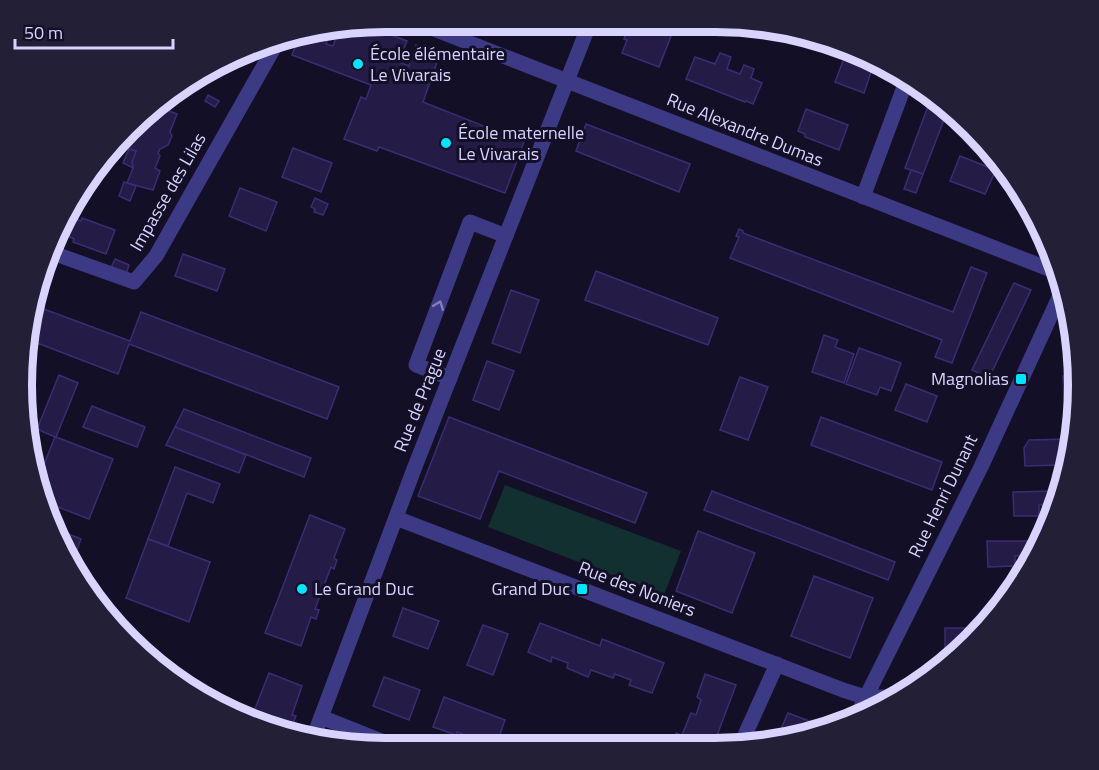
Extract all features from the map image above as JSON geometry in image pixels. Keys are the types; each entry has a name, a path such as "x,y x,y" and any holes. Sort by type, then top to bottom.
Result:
{"street":[{"name":"Rue Alexandre Dumas","path":"442,32 1048,269"},
{"name":"Rue de Prague","path":"316,732 396,518 585,32"},
{"name":"Impasse des Lilas","path":"56,254 134,282 156,256 273,49"},
{"path":"863,197 904,87"},
{"path":"450,378 416,366 470,222 506,236"},
{"name":"Rue Henri Dunant","path":"861,706 981,467 1057,302"},
{"name":"Rue des Noniers","path":"396,518 865,697"},
{"path":"744,737 777,664"},
{"path":"865,697 880,697"},
{"path":"865,697 869,703"},
{"path":"321,717 374,738"}],"green space":[{"path":"505,485 681,551 664,595 488,527"}],"building":[{"path":"383,32 407,41 399,62 409,66 416,45 440,54 423,102 524,142 505,193 379,147 377,151 344,139 361,97 366,99 371,85 292,55 297,43 316,38 328,36 326,44 333,46 337,35"},
{"path":"626,32 673,32 659,67 622,53 627,40 624,39"},
{"path":"720,53 731,57 727,69 740,74 744,65 754,69 751,78 762,83 753,104 686,79 695,57 715,64"},
{"path":"845,56 872,69 864,93 835,82"},
{"path":"208,95 219,101 215,107 205,101"},
{"path":"929,105 945,117 923,174 905,168"},
{"path":"165,109 177,114 168,145 160,149 158,153 160,156 155,168 160,171 153,190 127,183 136,151 129,149 127,144"},
{"path":"806,109 848,125 839,150 805,137 805,134 798,131"},
{"path":"586,124 690,164 679,192 576,151"},
{"path":"293,148 332,163 321,192 282,177"},
{"path":"129,149 136,151 132,162 133,168 123,163"},
{"path":"960,156 995,172 985,194 950,181"},
{"path":"911,170 923,174 916,193 904,189"},
{"path":"124,182 136,186 130,201 119,196"},
{"path":"240,188 277,202 266,231 229,216"},
{"path":"315,198 328,204 323,215 314,212 315,209 311,207"},
{"path":"74,218 81,221 82,218 115,230 106,254 73,242 74,239 66,235"},
{"path":"739,229 743,233 953,312 971,267 987,273 952,363 935,357 942,340 730,258 739,237 736,236"},
{"path":"183,254 225,269 217,291 175,276"},
{"path":"115,259 129,265 126,274 111,268"},
{"path":"596,271 718,318 708,345 585,300"},
{"path":"1014,283 1031,290 989,378 972,370"},
{"path":"511,290 539,300 520,353 492,343"},
{"path":"40,308 130,341 141,312 339,387 327,419 129,344 118,374 35,342"},
{"path":"824,335 838,340 835,347 854,354 844,383 812,372"},
{"path":"859,348 901,363 891,391 880,387 877,395 846,384"},
{"path":"487,361 514,371 499,410 473,400"},
{"path":"59,375 78,383 56,437 113,459 89,519 52,505 42,469 55,437 37,429"},
{"path":"1063,376 1068,376 1067,408 1065,415"},
{"path":"740,377 768,387 748,440 720,430"},
{"path":"906,384 937,396 927,422 895,410"},
{"path":"92,406 145,427 137,447 83,427"},
{"path":"184,409 311,458 304,477 175,427"},
{"path":"449,417 647,493 635,523 499,471 480,519 418,496"},
{"path":"821,417 942,462 932,490 811,445"},
{"path":"175,427 246,455 239,473 166,445"},
{"path":"1063,439 1058,465 1025,466 1024,448 1029,440"},
{"path":"175,467 220,484 213,503 187,493 168,546 148,539"},
{"path":"712,491 895,562 888,580 704,510"},
{"path":"1051,491 1047,505 1039,505 1039,516 1014,516 1013,492"},
{"name":"Le Grand Duc","path":"310,515 345,529 334,558 337,560 334,569 331,567 315,609 319,610 316,619 311,617 301,646 265,633"},
{"path":"698,531 755,553 732,613 676,591"},
{"path":"64,532 81,539 75,554"},
{"path":"148,539 210,562 189,622 126,598"},
{"path":"987,541 1027,541 1027,549 1024,555 1015,556 1015,566 988,567"},
{"path":"814,576 873,598 850,658 791,636"},
{"path":"403,608 439,621 428,649 393,636"},
{"path":"540,623 600,646 602,639 664,663 652,693 629,685 631,680 615,674 613,678 591,670 588,677 567,668 568,663 552,657 551,662 528,652"},
{"path":"483,625 508,634 493,675 467,665"},
{"path":"945,628 970,628 964,635 945,653"},
{"path":"269,673 302,686 292,715 296,716 293,725 253,713"},
{"path":"705,674 736,685 716,738 674,738 676,733 682,735 691,713 696,715 701,700 697,697"},
{"path":"384,677 420,690 409,720 373,706"},
{"path":"444,697 505,720 499,737 502,738 473,738 433,727"},
{"path":"788,713 815,723 783,732 780,732"}],"place":[{"name":"École élémentaire Le Vivarais","path":"358,64"},
{"name":"École maternelle Le Vivarais","path":"446,143"},
{"name":"Magnolias","path":"1021,379"},
{"name":"Le Grand Duc","path":"302,589"},
{"name":"Grand Duc","path":"582,589"}]}
